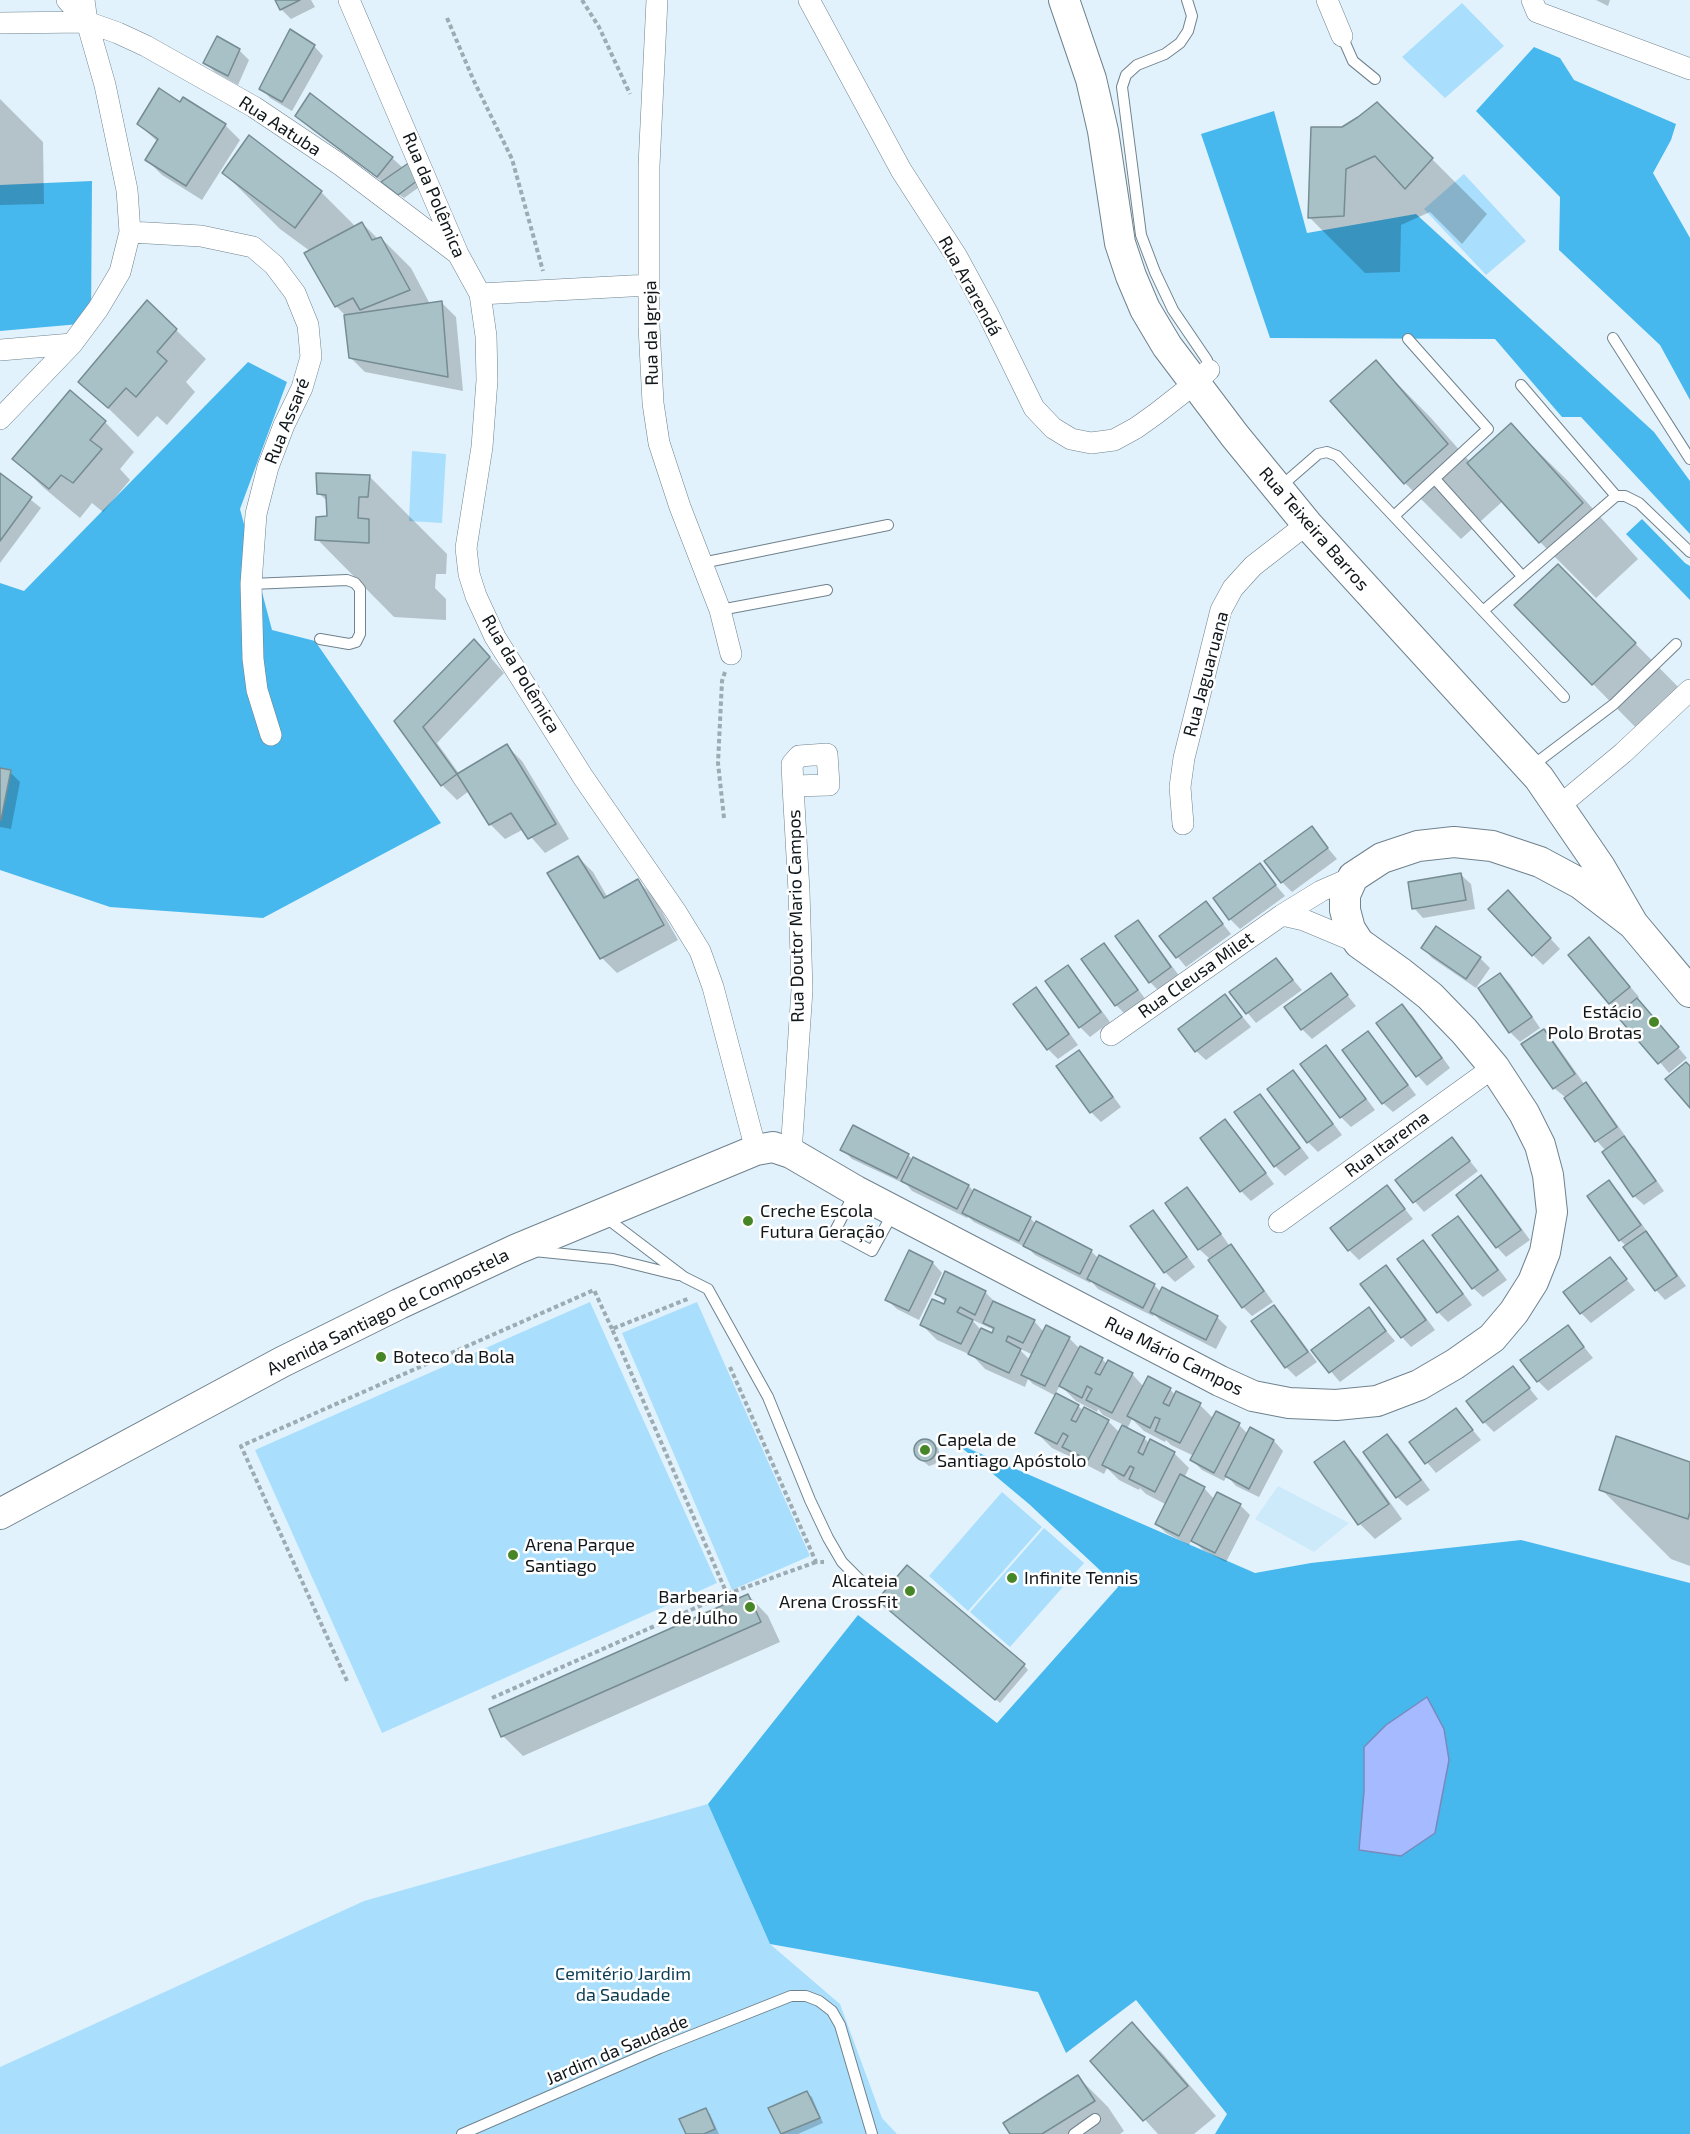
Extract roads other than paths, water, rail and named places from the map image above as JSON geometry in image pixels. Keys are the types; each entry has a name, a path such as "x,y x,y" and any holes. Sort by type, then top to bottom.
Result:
{"main road":[{"name":"Rua Teixeira Barros","path":"1064,0 1091,79 1103,130 1120,243 1145,309 1167,346 1201,377 1278,489 1307,525 1539,778 1600,867 1633,924 1690,992"},
{"name":"Rua Cleusa Milet","path":"1353,877 1382,858 1418,846 1454,842 1492,846 1540,862 1581,884 1633,924"},
{"name":"Rua Mário Campos","path":"791,1153 856,1191 1220,1381 1253,1396 1289,1403 1336,1405 1377,1401 1419,1385 1455,1364 1492,1338 1533,1282 1545,1252 1552,1212 1548,1175 1540,1145 1524,1113 1494,1067 1464,1031 1430,996 1359,943 1350,929 1345,910 1345,895 1353,877"},
{"name":"Avenida Santiago de Compostela","path":"0,1514 282,1362 517,1249 756,1150 773,1148 791,1153"}],"street":[{"path":"67,0 87,22"},
{"path":"0,419 72,344 98,309 120,272 130,232 127,190 105,85 79,0"},
{"path":"84,0 87,22"},
{"name":"Rua da Polêmica","path":"349,0 458,254 480,294 486,336 488,380 482,447 466,548 469,574 495,637 583,777 676,912 700,951 713,987 756,1150"},
{"name":"Rua da Igreja","path":"657,0 650,135 649,326 653,403 659,443 680,507 720,610 731,654"},
{"name":"Rua Ararendá","path":"809,0 901,170 962,266 1034,408 1053,428 1071,439 1091,443 1114,440 1143,423 1201,377"},
{"path":"1327,0 1341,36"},
{"path":"1532,0 1537,12 1690,69"},
{"path":"0,22 87,22"},
{"name":"Rua Aatuba","path":"87,22 146,46 254,107 339,164 458,254"},
{"name":"Rua Assaré","path":"130,232 201,236 253,247 274,265 295,293 309,325 311,357 302,388 284,425 268,467 256,514 251,584 252,647 257,690 271,735"},
{"path":"480,294 650,285"},
{"path":"0,350 72,344"},
{"name":"Rua Jaguaruana","path":"1183,824 1180,787 1184,758 1221,610 1233,588 1253,566 1307,525"},
{"path":"1558,807 1623,753 1690,690"},
{"name":"Rua Doutor Mario Campos","path":"791,1153 802,990 793,786"},
{"name":"Rua Cleusa Milet","path":"1111,1035 1282,915 1321,891 1353,877"},
{"path":"1282,915 1321,927 1359,943"},
{"name":"Rua Itarema","path":"1279,1222 1494,1067"}],"lane":[{"path":"1187,0 1192,16 1188,31 1180,43 1165,54 1137,65 1126,75 1122,87 1142,235 1155,272 1173,310 1207,360 1201,377"},
{"path":"1341,36 1353,61 1375,79"},
{"path":"1613,338 1690,459"},
{"path":"1394,516 1488,429 1408,339"},
{"path":"1521,385 1616,496"},
{"path":"1278,489 1318,454 1328,452 1337,456 1564,697"},
{"path":"1435,479 1522,576"},
{"path":"1483,611 1616,496 1625,496 1639,503 1690,552"},
{"path":"702,563 888,525"},
{"path":"251,584 347,580 356,583 360,589 360,634 356,642 349,644 320,639"},
{"path":"720,610 827,590"},
{"path":"1529,768 1614,704 1676,644"},
{"path":"856,1191 835,1231 872,1251 894,1210"},
{"path":"602,1214 684,1277 708,1289 768,1397 810,1500 842,1562 862,1582"},
{"path":"517,1249 613,1259 684,1277"},
{"name":"Jardim da Saudade","path":"462,2134 660,2048 791,1996 806,1996 819,2001 832,2011 840,2025 872,2134"},
{"path":"1074,2134 1095,2120"}],"place":[{"name":"Estácio Polo Brotas","path":"1654,1022"},
{"name":"Creche Escola Futura Geração","path":"748,1221"},
{"name":"Boteco da Bola","path":"381,1357"},
{"name":"Capela de Santiago Apóstolo","path":"925,1450"},
{"name":"Arena Parque Santiago","path":"513,1555"},
{"name":"Infinite Tennis","path":"1012,1578"},
{"name":"Alcateia Arena CrossFit","path":"910,1591"},
{"name":"Barbearia 2 de Julho","path":"750,1607"}],"park label":[{"name":"Cemitério Jardim da Saudade","path":"623,1984"}]}
